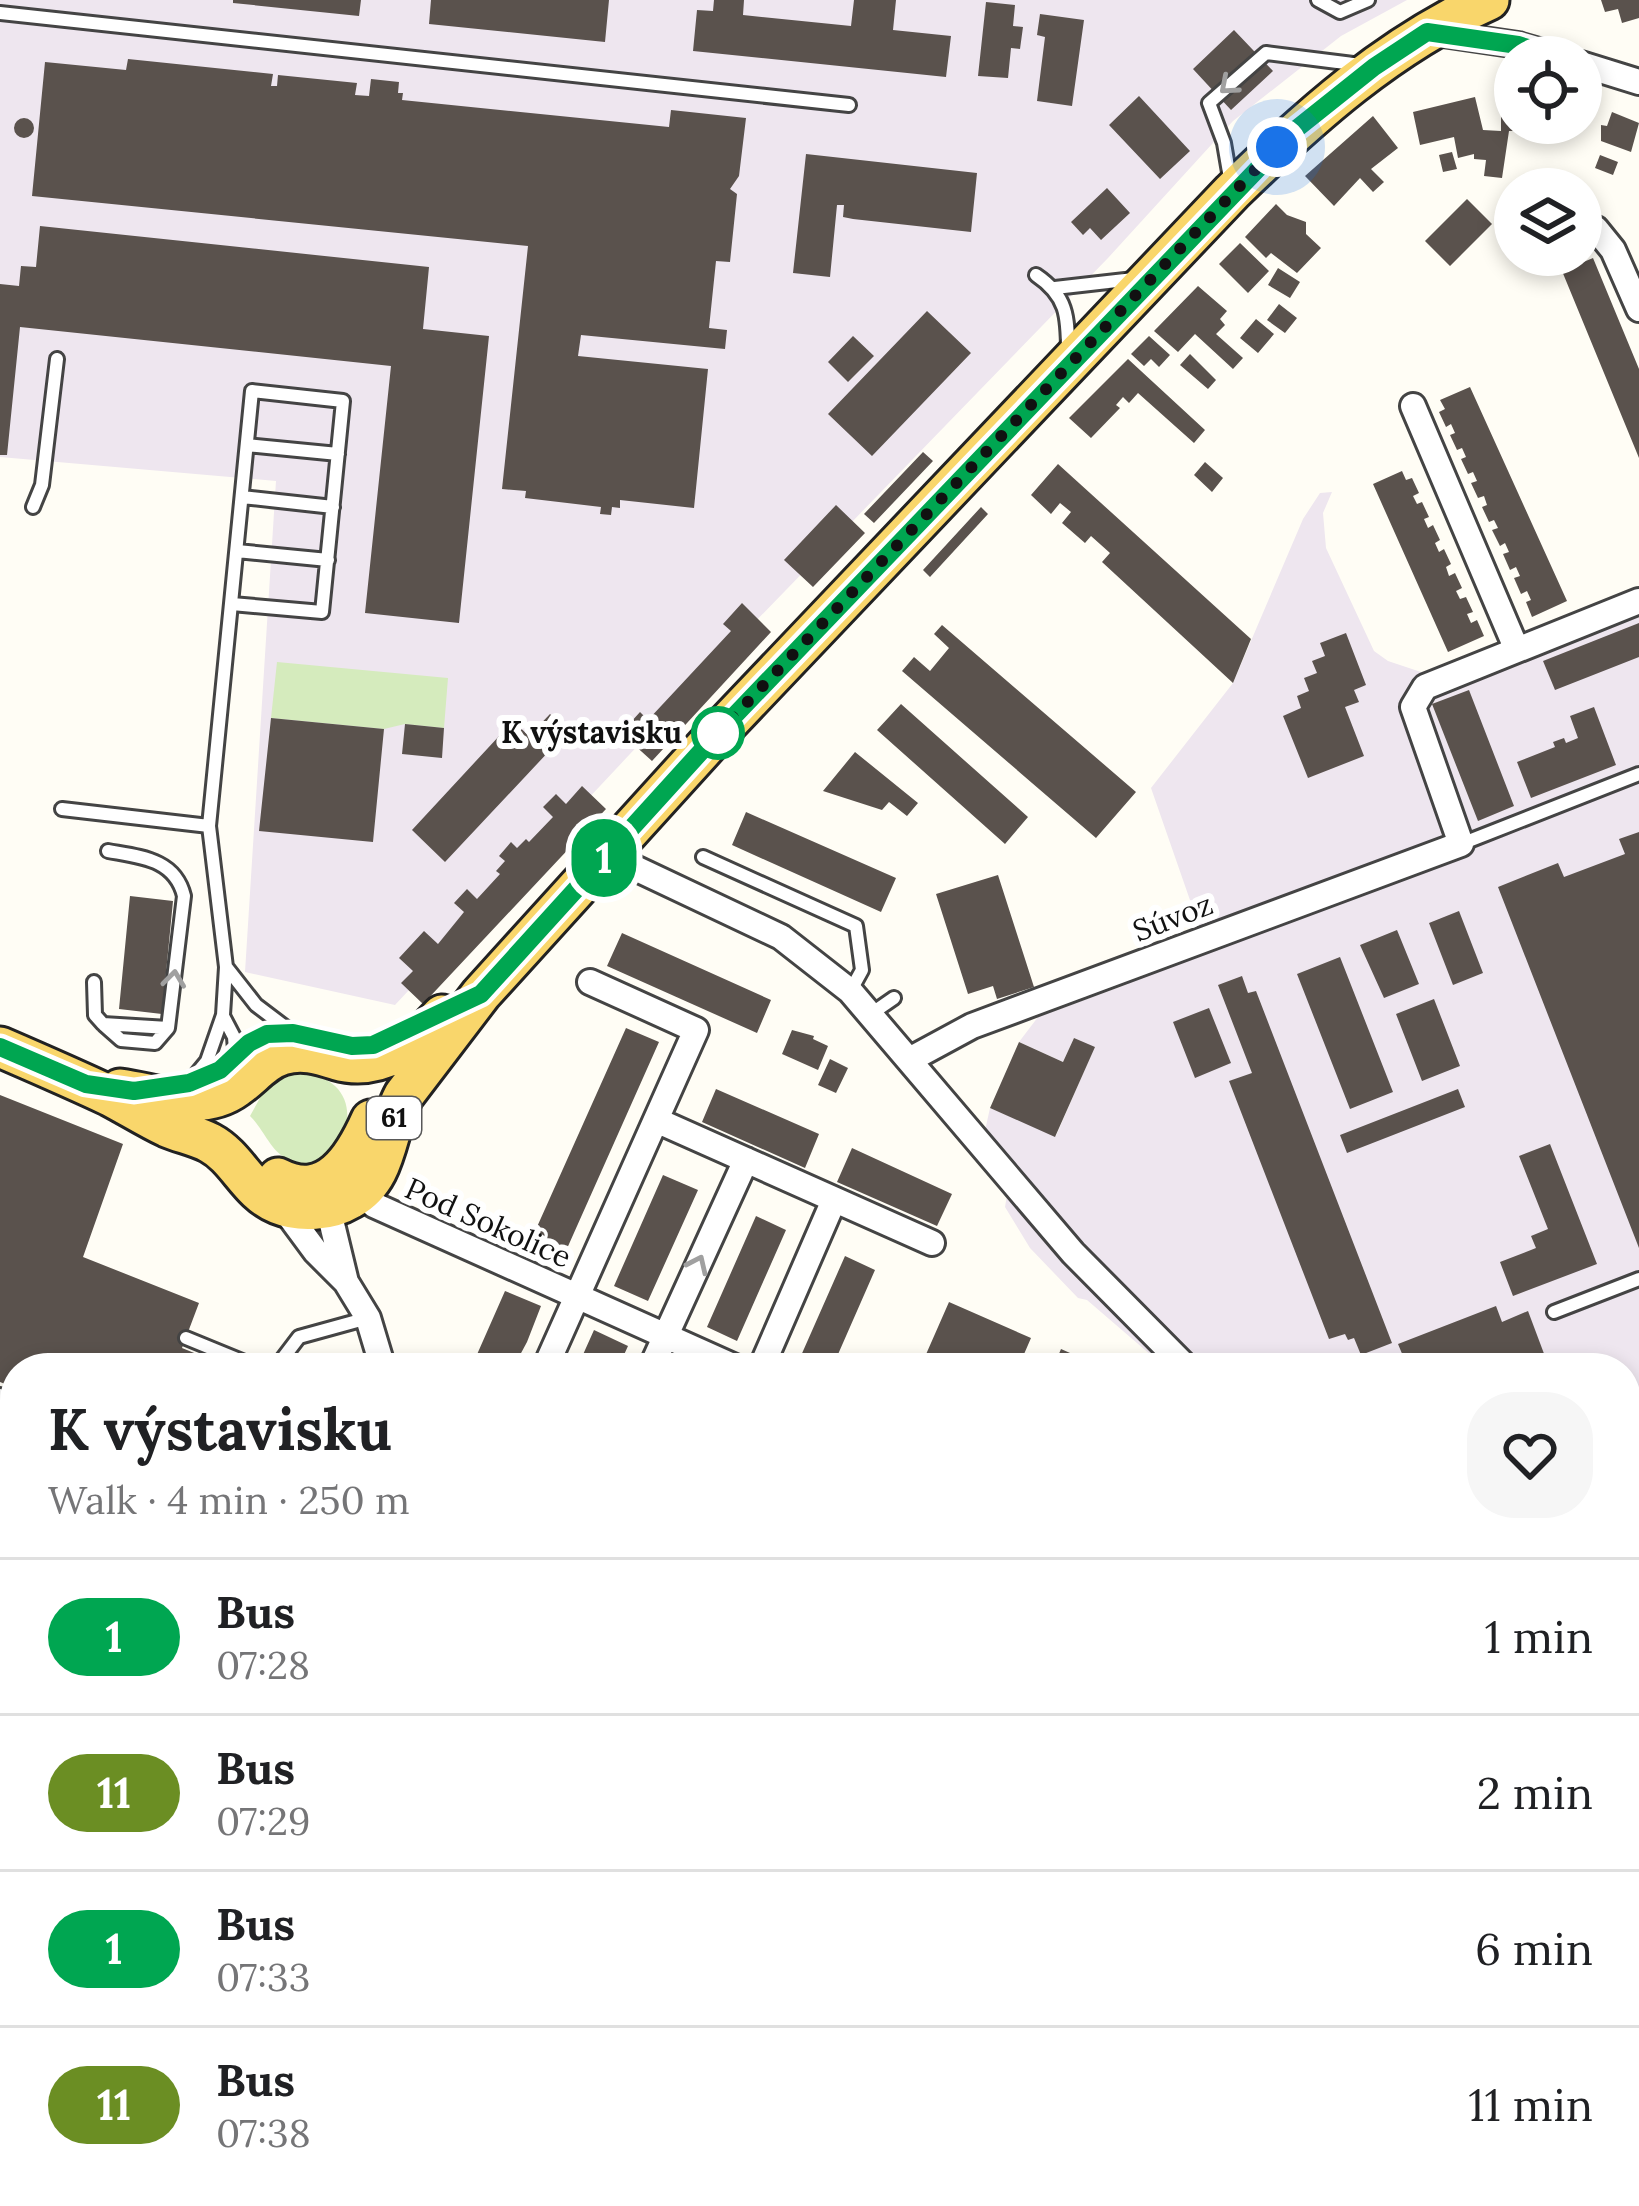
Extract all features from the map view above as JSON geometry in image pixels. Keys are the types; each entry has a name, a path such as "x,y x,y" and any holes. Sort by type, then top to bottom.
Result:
{"main road":[{"name":"61","path":"346,1206 351,1163 380,1099 395,1081 1068,365 1295,130 1374,67 1489,0"},
{"name":"61","path":"133,1099 284,1055 322,1054 358,1064 397,1053 444,1027"},
{"name":"61","path":"346,1206 383,1159 396,1110 444,1027"},
{"path":"293,1033 352,1046 444,1027"},
{"name":"61","path":"133,1099 201,1101 236,1072 267,1034 293,1033 336,1060 362,1091 367,1129"},
{"name":"61","path":"0,1048 86,1084 231,1130"},
{"path":"236,1072 231,1130 240,1170"},
{"name":"61","path":"133,1099 166,1126 213,1144 259,1192 282,1206"},
{"path":"231,1130 243,1138 269,1174 305,1184 346,1206"},
{"path":"282,1206 313,1210 346,1206"}],"street":[{"path":"1427,32 1494,43"},
{"path":"1602,71 1639,82"},
{"path":"1602,236 1613,250 1639,309"},
{"path":"1412,406 1517,650"},
{"path":"1461,844 1414,707 1425,687 1639,601"},
{"name":"Súvoz","path":"911,1060 972,1026 1461,844"},
{"path":"612,849 635,868 782,937 850,992 1073,1253 1172,1353"},
{"name":"Pod Sokolice","path":"552,1353 696,1030 590,982"},
{"path":"656,1120 932,1244"},
{"path":"657,1353 746,1160"},
{"path":"768,1353 834,1200"},
{"path":"282,1206 316,1252 346,1282 368,1318 378,1353"},
{"path":"346,1206 346,1282"},
{"name":"Pod Sokolice","path":"346,1206 578,1295 704,1353"}],"lane":[{"path":"1318,0 1340,12 1368,0"},
{"path":"0,13 849,105"},
{"path":"1232,192 1224,143 1209,103 1266,53 1374,67"},
{"path":"1036,275 1055,288 1068,322 1068,365"},
{"path":"1055,288 1153,276"},
{"path":"33,507 42,485 57,359"},
{"path":"189,1083 207,1060 223,1015 226,968 209,826 252,391 344,400 322,613 232,604"},
{"path":"247,445 338,454"},
{"path":"242,497 333,508"},
{"path":"237,551 328,560"},
{"name":"Súvoz","path":"1461,844 1639,774"},
{"path":"62,809 209,826"},
{"path":"94,982 95,1015 121,1040 155,1043 168,1028 184,896 181,882 159,862 108,851"},
{"path":"703,857 856,926 862,970 850,992"},
{"path":"226,968 256,1005 293,1033"},
{"path":"871,1014 894,998"},
{"path":"223,1015 235,1036 236,1072"},
{"path":"1554,1312 1639,1279"},
{"path":"287,1353 299,1337 368,1318"},
{"path":"186,1338 222,1353"}],"shaded area":[{"path":"0,0 1407,0 1341,36 1233,121 395,1005 245,972 276,481 0,457"},
{"path":"1332,492 1323,513 1326,548 1374,651 1424,673 1639,589 1639,1353 1149,1353 1087,1300 1078,1298 1030,1248 1005,1207 1007,1195 979,1158 990,1108 1056,1136 1094,1048 1074,1038 1063,1062 1019,1042 1038,1017 1128,984 1109,976 1130,958 1199,926 1151,788 1233,683 1303,519 1320,493"}],"green space":[{"path":"277,662 448,678 444,728 405,724 384,729 271,718"},
{"path":"294,1073 322,1078 339,1091 347,1108 338,1145 325,1158 307,1163 280,1154 250,1116 266,1087"}],"building":[{"path":"233,0 361,0 359,16"},
{"path":"431,0 609,0 605,42 429,24"},
{"path":"714,0 744,0 743,15 851,26 854,0 896,0 893,30 951,36 946,77 693,51 697,10 713,11"},
{"path":"1601,0 1639,0 1639,18 1622,23 1618,9 1605,12"},
{"path":"986,2 1015,5 1013,26 1023,27 1020,49 1011,48 1008,78 978,76"},
{"path":"1040,14 1084,20 1072,106 1037,101 1045,37 1037,35"},
{"path":"1234,30 1273,71 1231,110 1193,69"},
{"path":"128,59 273,74 271,86 277,86 278,75 357,83 355,95 369,96 371,79 399,82 402,100 669,127 671,110 746,118 739,176 730,189 737,194 730,262 716,261 709,328 727,330 725,349 581,335 578,356 708,369 694,508 620,500 620,508 612,507 611,515 600,514 601,507 525,498 526,491 502,489 528,246 32,196 45,62 126,70"},
{"path":"1139,96 1190,151 1160,179 1109,125"},
{"path":"1475,97 1483,130 1494,131 1494,144 1507,144 1503,168 1494,168 1494,177 1484,176 1486,160 1474,159 1474,154 1458,158 1454,137 1420,145 1413,112"},
{"path":"1612,112 1639,123 1631,152 1602,141 1602,125 1607,126"},
{"path":"1373,116 1398,148 1371,169 1384,182 1373,192 1360,178 1334,206 1305,176"},
{"path":"24,118 34,128 24,138 14,128"},
{"path":"1452,152 1457,169 1443,172 1439,155"},
{"path":"806,154 977,173 971,232 843,217 844,205 837,205 830,277 793,273"},
{"path":"1600,155 1618,162 1613,175 1595,168"},
{"path":"1107,188 1130,213 1101,240 1090,228 1083,235 1071,222"},
{"path":"1467,199 1492,224 1450,266 1425,241"},
{"path":"1276,204 1287,215 1306,222 1306,234 1321,248 1297,273 1271,253 1266,258 1245,237"},
{"path":"40,226 429,267 423,329 489,336 459,623 365,613 391,366 20,327 7,455 0,455 0,284 19,286 21,266 36,267"},
{"path":"1240,243 1269,271 1248,293 1219,264"},
{"path":"1278,268 1300,282 1290,298 1268,285"},
{"path":"1564,276 1600,276 1639,369 1639,458"},
{"path":"1198,286 1227,311 1220,319 1225,325 1216,334 1243,358 1233,369 1195,334 1178,352 1154,331"},
{"path":"1279,304 1297,318 1285,333 1267,320"},
{"path":"927,311 971,353 872,456 828,414"},
{"path":"1256,319 1274,334 1258,353 1240,338"},
{"path":"853,336 874,356 848,382 828,362"},
{"path":"1149,336 1170,355 1159,367 1151,359 1144,366 1131,354"},
{"path":"1190,354 1216,380 1208,389 1180,365"},
{"path":"1128,359 1205,430 1194,443 1138,393 1129,403 1123,397 1116,405 1120,408 1091,438 1069,418"},
{"path":"1470,387 1567,601 1532,617 1527,591 1521,594 1514,578 1520,576 1516,567 1510,570 1503,554 1509,552 1505,543 1500,546 1492,530 1498,528 1482,507 1487,505 1484,496 1478,498 1471,483 1477,481 1473,472 1468,474 1462,448 1457,450 1450,435 1455,433 1451,424 1446,427 1439,412 1445,409 1440,400"},
{"path":"923,452 933,461 874,523 864,514"},
{"path":"1205,462 1223,478 1212,492 1194,475"},
{"path":"1058,464 1251,639 1233,683 1102,562 1110,553 1091,536 1085,543 1062,523 1071,512 1060,503 1051,514 1031,495"},
{"path":"1402,471 1406,480 1412,478 1419,493 1413,496 1417,504 1422,502 1428,528 1433,525 1440,540 1435,543 1439,552 1444,549 1451,564 1446,567 1449,576 1455,573 1462,588 1456,591 1460,599 1466,597 1473,612 1467,614 1471,623 1477,620 1484,636 1448,652 1373,484"},
{"path":"836,505 865,533 813,587 784,560"},
{"path":"981,507 988,514 930,577 923,570"},
{"path":"742,603 771,632 652,761 621,733 640,712 648,720 731,631 723,624"},
{"path":"1639,623 1639,657 1555,690 1543,661"},
{"path":"942,625 1136,792 1096,838 902,671 914,657 930,671 949,648 934,634"},
{"path":"1346,633 1366,685 1354,690 1359,702 1345,707 1364,756 1308,778 1283,716 1301,708 1297,696 1309,691 1304,678 1317,673 1312,661 1325,656 1320,643"},
{"path":"1469,690 1514,806 1478,821 1432,704"},
{"path":"901,704 1028,817 1005,844 877,730"},
{"path":"1594,707 1616,765 1531,798 1517,762 1555,747 1553,742 1578,738 1570,716"},
{"path":"550,714 568,731 445,862 412,830 513,721 529,736"},
{"path":"271,718 384,729 373,842 259,831"},
{"path":"405,724 444,728 442,758 402,754"},
{"path":"855,752 918,803 907,816 889,802 882,810 823,791"},
{"path":"582,786 606,809 423,1004 401,983 413,971 399,958 424,931 438,944 464,912 454,903 467,889 477,899 500,874 496,871 505,861 499,856 511,842 517,848 526,839 529,842 553,817 543,807 556,794 566,804"},
{"path":"746,812 896,878 881,912 732,845"},
{"path":"1639,832 1639,1248 1498,887 1558,863 1564,877 1625,854 1619,839"},
{"path":"998,875 1034,987 997,999 993,986 968,994 936,894"},
{"path":"130,896 173,901 162,1014 119,1009"},
{"path":"1459,911 1483,973 1453,985 1429,923"},
{"path":"1397,930 1419,984 1384,998 1360,945"},
{"path":"622,933 771,1000 757,1033 607,966"},
{"path":"1340,957 1393,1092 1350,1109 1297,974"},
{"path":"1242,976 1248,993 1256,991 1392,1343 1360,1353 1354,1338 1348,1340 1345,1334 1329,1339 1229,1081 1252,1073 1218,985"},
{"path":"1434,999 1460,1066 1422,1081 1396,1014"},
{"path":"1209,1008 1231,1063 1195,1078 1173,1022"},
{"path":"626,1028 659,1042 561,1262 528,1247"},
{"path":"792,1030 828,1046 818,1070 782,1054"},
{"path":"1074,1038 1095,1047 1055,1137 990,1108 1019,1042 1063,1062"},
{"path":"830,1059 848,1068 836,1093 818,1085"},
{"path":"716,1089 819,1134 805,1168 702,1122"},
{"path":"1458,1089 1465,1107 1347,1153 1340,1135"},
{"path":"0,1095 123,1144 83,1257 199,1303 182,1348 194,1353 0,1353"},
{"path":"1550,1144 1597,1264 1513,1296 1500,1262 1536,1248 1531,1236 1548,1229 1519,1156"},
{"path":"852,1148 952,1194 937,1226 837,1182"},
{"path":"663,1175 698,1190 648,1301 614,1286"},
{"path":"756,1216 786,1230 737,1341 707,1327"},
{"path":"845,1256 875,1270 839,1353 802,1353"},
{"path":"505,1291 541,1306 521,1353 478,1353"},
{"path":"949,1302 1031,1338 1024,1353 927,1353"},
{"path":"1496,1306 1502,1322 1528,1311 1544,1353 1402,1353 1398,1344"},
{"path":"594,1330 628,1346 625,1353 584,1353"}],"bus line":[{"name":"1","path":"0,1047 86,1084 134,1091 189,1083 220,1070 249,1043 267,1034 293,1033 352,1046 391,1040 481,994 716,735 1295,130 1328,101 1427,32 1494,42"}],"place":[{"name":"K výstavisku","path":"718,733"}],"route":[{"path":"718,733 1277,147"}]}
